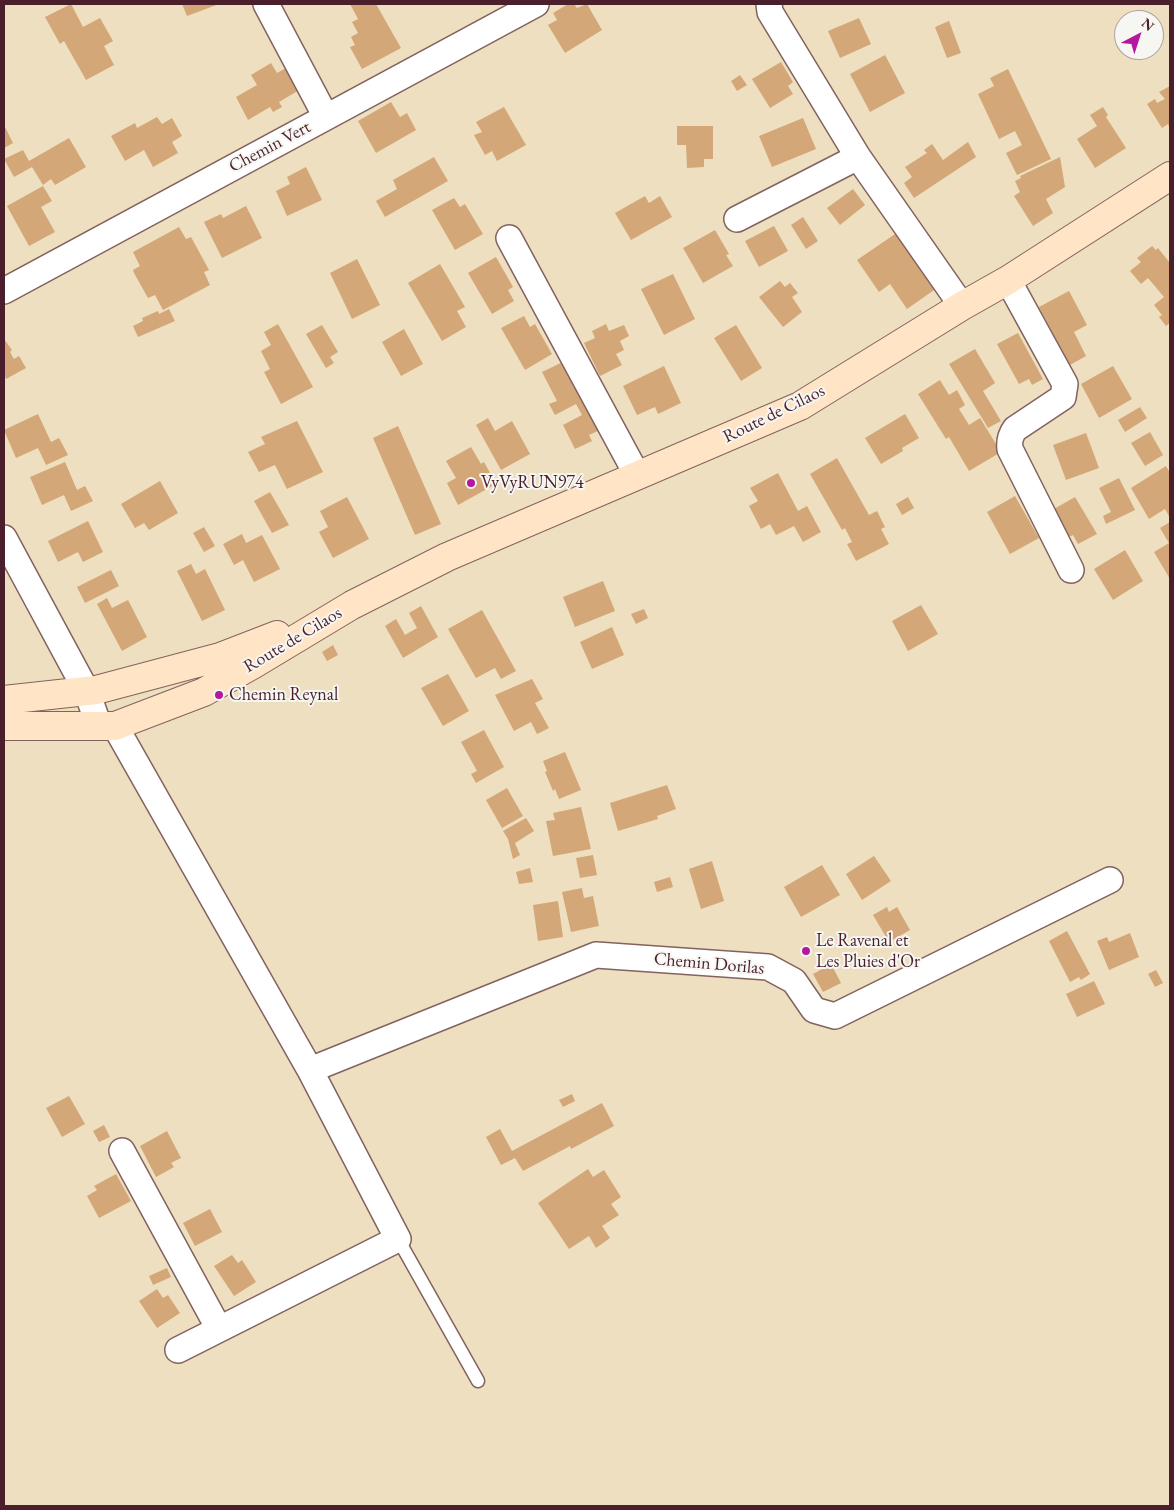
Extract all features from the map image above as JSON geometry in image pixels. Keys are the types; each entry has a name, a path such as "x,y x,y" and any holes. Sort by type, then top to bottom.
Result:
{"main road":[{"name":"Route de Cilaos","path":"4,726 107,726 204,692 250,656 447,557 800,406 962,306 1008,280 1170,176"},
{"name":"Route de Cilaos","path":"4,700 87,692 220,656 250,656"}],"street":[{"path":"266,4 326,117"},
{"name":"Chemin Vert","path":"4,291 536,4"},
{"path":"769,4 770,12 858,157 962,306"},
{"path":"737,219 858,157"},
{"path":"509,238 637,475"},
{"path":"1008,280 1065,384 1062,397 1015,429 1011,434 1010,449 1071,570"},
{"path":"4,538 87,692 310,1070 398,1239 178,1350"},
{"name":"Chemin Dorilas","path":"310,1070 596,955 768,967 794,981 814,1010 836,1016 1110,880"},
{"path":"122,1151 219,1329"}],"lane":[{"path":"398,1239 478,1382"}],"building":[{"path":"71,4 83,27 100,18 113,41 104,46 114,65 86,80 64,41 60,44 45,17"},
{"path":"182,4 219,4 187,16"},
{"path":"350,4 376,4 401,48 362,69 350,47 355,45 351,37 358,33 352,22 358,19"},
{"path":"568,4 574,4 577,8 587,4 602,30 565,53 548,25 557,20 553,13"},
{"path":"859,18 871,44 840,58 828,31"},
{"path":"949,21 961,53 947,58 935,27"},
{"path":"885,55 905,93 870,112 850,74"},
{"path":"781,62 793,82 788,86 793,94 770,108 752,79"},
{"path":"271,63 277,73 288,67 301,89 279,102 282,107 273,112 270,107 248,120 236,97 257,85 251,75"},
{"path":"1008,69 1051,159 1017,175 1006,153 1022,145 1015,131 999,139 978,94 994,86 990,78"},
{"path":"740,75 747,85 737,91 731,81"},
{"path":"1170,86 1170,128 1168,124 1162,128 1147,104 1155,99 1157,103 1165,99 1159,92"},
{"path":"391,102 400,117 407,113 416,130 376,153 358,121"},
{"path":"504,107 526,145 497,161 492,151 485,155 474,135 482,132 476,122"},
{"path":"1103,107 1108,115 1106,117 1126,148 1095,168 1077,139 1097,126 1090,115"},
{"path":"157,117 162,124 172,118 182,136 172,142 178,153 153,167 144,150 125,161 111,136 135,123 137,128"},
{"path":"803,118 816,149 772,167 759,136"},
{"path":"4,125 13,143 4,148"},
{"path":"677,126 713,126 713,159 704,159 704,167 687,168 686,145 677,145"},
{"path":"69,138 86,167 55,185 51,179 43,185 32,167 14,177 4,159 23,150 29,161"},
{"path":"968,142 976,157 914,198 904,183 912,177 905,167 927,153 924,150 932,144 943,160"},
{"path":"434,157 448,181 385,217 376,201 397,189 393,180"},
{"path":"1060,157 1065,187 1046,199 1053,213 1033,226 1014,196 1020,192 1015,181 1021,178 1020,176"},
{"path":"306,167 322,200 287,216 276,191 290,184 287,177"},
{"path":"43,186 52,201 41,207 55,232 29,246 7,206"},
{"path":"853,189 865,205 840,225 827,208"},
{"path":"645,196 649,203 660,196 672,217 631,240 615,213"},
{"path":"454,198 460,207 465,204 483,234 455,250 432,210"},
{"path":"246,206 262,238 222,258 204,222 221,214 223,218"},
{"path":"803,217 818,241 806,249 791,225"},
{"path":"774,226 788,251 759,267 745,241"},
{"path":"179,227 186,239 191,237 209,270 204,272 210,285 163,310 155,295 148,298 134,273 133,270 140,266 133,252"},
{"path":"715,230 729,254 726,255 733,266 703,283 683,248"},
{"path":"898,232 937,288 907,309 890,284 879,292 857,260"},
{"path":"1152,246 1156,250 1158,248 1170,263 1170,323 1166,326 1159,317 1162,315 1154,305 1164,297 1148,278 1141,284 1130,271 1141,262 1137,258"},
{"path":"496,257 513,287 508,290 514,301 492,314 468,273"},
{"path":"357,259 380,305 352,319 330,273"},
{"path":"440,264 465,307 457,311 466,327 442,341 408,283"},
{"path":"673,274 695,319 664,335 641,289"},
{"path":"780,281 785,287 790,283 798,293 792,297 802,312 783,327 759,297"},
{"path":"1069,291 1087,325 1074,332 1086,356 1070,365 1039,307"},
{"path":"169,309 175,321 138,337 133,326 143,321 142,318 158,311 159,314"},
{"path":"524,316 530,327 535,324 552,354 525,370 501,328"},
{"path":"278,324 313,387 281,404 264,372 270,369 261,351 271,345 264,332"},
{"path":"606,324 609,331 624,325 629,336 620,341 624,350 616,354 622,365 600,376 584,343 595,338 592,331"},
{"path":"322,325 338,352 330,357 334,363 326,368 306,334"},
{"path":"736,325 762,368 741,381 714,338"},
{"path":"404,329 423,364 401,376 382,342"},
{"path":"1018,333 1043,379 1032,385 1029,379 1019,384 997,344"},
{"path":"4,339 12,350 10,352 14,359 19,356 26,368 6,379 4,374"},
{"path":"975,349 995,383 983,391 1001,421 988,428 949,364"},
{"path":"565,361 600,430 589,435 592,441 575,449 563,425 582,415 576,404 555,415 549,404 557,401 542,372"},
{"path":"664,366 681,403 658,414 655,407 637,415 623,386"},
{"path":"1113,366 1132,399 1099,418 1081,384"},
{"path":"940,380 949,395 957,390 965,405 959,409 969,425 980,418 1001,452 969,471 949,437 946,439 918,394"},
{"path":"1140,407 1147,418 1125,432 1118,420"},
{"path":"38,414 51,442 59,438 68,455 46,465 38,448 16,458 4,430"},
{"path":"905,414 919,438 902,448 903,451 881,464 865,438"},
{"path":"488,418 495,431 512,421 530,454 501,470 476,425"},
{"path":"297,421 323,472 287,489 275,465 259,472 248,452 265,444 261,437"},
{"path":"398,426 441,524 415,535 373,438"},
{"path":"1150,432 1163,455 1145,466 1131,443"},
{"path":"1086,433 1099,468 1066,480 1053,445"},
{"name":"VyVyRUN974","path":"471,447 481,464 484,462 496,484 458,505 447,483 456,478 446,461"},
{"path":"837,458 869,515 877,511 885,527 881,529 889,544 856,561 847,544 852,542 845,528 842,530 810,474"},
{"path":"65,462 77,490 85,486 93,501 71,511 64,495 42,505 30,477"},
{"path":"1166,466 1170,473 1170,518 1165,509 1149,519 1131,488"},
{"path":"778,473 798,511 807,506 821,532 803,542 794,526 776,535 770,524 761,529 749,506 758,501 750,488"},
{"path":"1119,478 1135,510 1106,524 1103,516 1111,512 1099,488"},
{"path":"160,481 178,513 149,530 144,523 135,528 121,504"},
{"path":"270,492 289,525 272,533 254,501"},
{"path":"1015,496 1039,538 1010,554 987,512"},
{"path":"347,497 369,539 333,558 319,532 328,527 320,511"},
{"path":"908,497 914,508 902,515 896,504"},
{"path":"1075,497 1097,534 1078,544 1073,535 1063,540 1047,513"},
{"path":"88,521 103,552 83,562 78,552 58,562 48,541"},
{"path":"1170,522 1170,579 1154,552 1169,543 1160,528"},
{"path":"204,527 215,546 204,552 193,533"},
{"path":"242,534 246,543 262,535 280,569 254,582 243,560 234,565 223,544"},
{"path":"1125,550 1143,581 1113,600 1094,569"},
{"path":"191,564 196,574 205,569 225,610 202,621 177,571"},
{"path":"111,570 119,586 85,603 77,587"},
{"path":"603,581 615,611 575,627 563,597"},
{"path":"107,598 112,608 128,600 147,637 122,651 97,604"},
{"path":"921,605 938,634 908,651 892,621"},
{"path":"421,606 438,637 403,658 385,626 396,619 405,635 417,628 409,613"},
{"path":"644,609 648,618 636,624 631,614"},
{"path":"482,610 516,671 501,679 495,668 476,678 448,629"},
{"path":"612,627 624,655 592,669 580,642"},
{"path":"333,645 338,655 327,661 322,652"},
{"path":"448,674 469,711 443,726 421,688"},
{"path":"532,679 543,699 535,703 549,728 537,734 531,722 514,731 495,695"},
{"path":"484,730 504,767 476,783 471,774 477,771 461,742"},
{"path":"565,752 581,790 559,799 555,789 553,791 545,772 547,771 543,761"},
{"path":"667,785 676,809 657,816 658,819 618,831 610,803"},
{"path":"507,788 523,816 502,828 486,800"},
{"path":"581,807 591,849 553,856 546,821 555,820 553,813"},
{"path":"526,818 534,831 515,843 520,855 513,859 508,839 503,831"},
{"path":"593,855 597,875 580,878 576,858"},
{"path":"874,856 891,881 862,900 846,874"},
{"path":"712,861 724,901 701,909 689,869"},
{"path":"822,865 840,895 801,917 784,887"},
{"path":"530,868 533,882 519,884 516,872"},
{"path":"670,877 673,887 657,892 654,882"},
{"path":"582,888 584,898 593,896 599,926 571,932 562,892"},
{"path":"558,901 563,937 538,941 533,905"},
{"path":"887,907 889,912 897,907 910,930 889,942 873,915"},
{"path":"1067,931 1090,974 1081,980 1079,977 1070,982 1049,941"},
{"path":"1130,933 1139,957 1109,970 1097,941 1107,937 1109,942"},
{"path":"831,964 841,983 823,992 813,974"},
{"path":"1156,970 1163,983 1155,987 1148,974"},
{"path":"1094,981 1105,1004 1077,1017 1066,994"},
{"path":"572,1094 575,1101 563,1107 559,1100"},
{"path":"69,1096 85,1124 62,1137 46,1108"},
{"path":"602,1103 614,1126 571,1149 570,1146 523,1171 515,1158 501,1165 486,1137 500,1129 512,1151"},
{"path":"104,1125 110,1137 99,1142 93,1131"},
{"path":"167,1131 181,1158 171,1163 174,1167 156,1177 140,1146"},
{"path":"588,1169 593,1177 604,1170 621,1197 611,1204 619,1215 602,1226 610,1238 596,1248 589,1236 569,1249 538,1203"},
{"path":"116,1174 131,1201 99,1218 87,1196 97,1190 94,1186"},
{"path":"210,1209 222,1232 195,1246 183,1223"},
{"path":"232,1255 238,1263 242,1260 256,1282 234,1296 214,1266"},
{"path":"167,1268 171,1277 153,1285 149,1276"},
{"path":"157,1289 163,1298 168,1295 180,1313 157,1328 139,1301"}],"place":[{"name":"VyVyRUN974","path":"471,483"},
{"name":"Chemin Reynal","path":"219,695"},
{"name":"Le Ravenal et Les Pluies d'Or","path":"806,951"}]}
